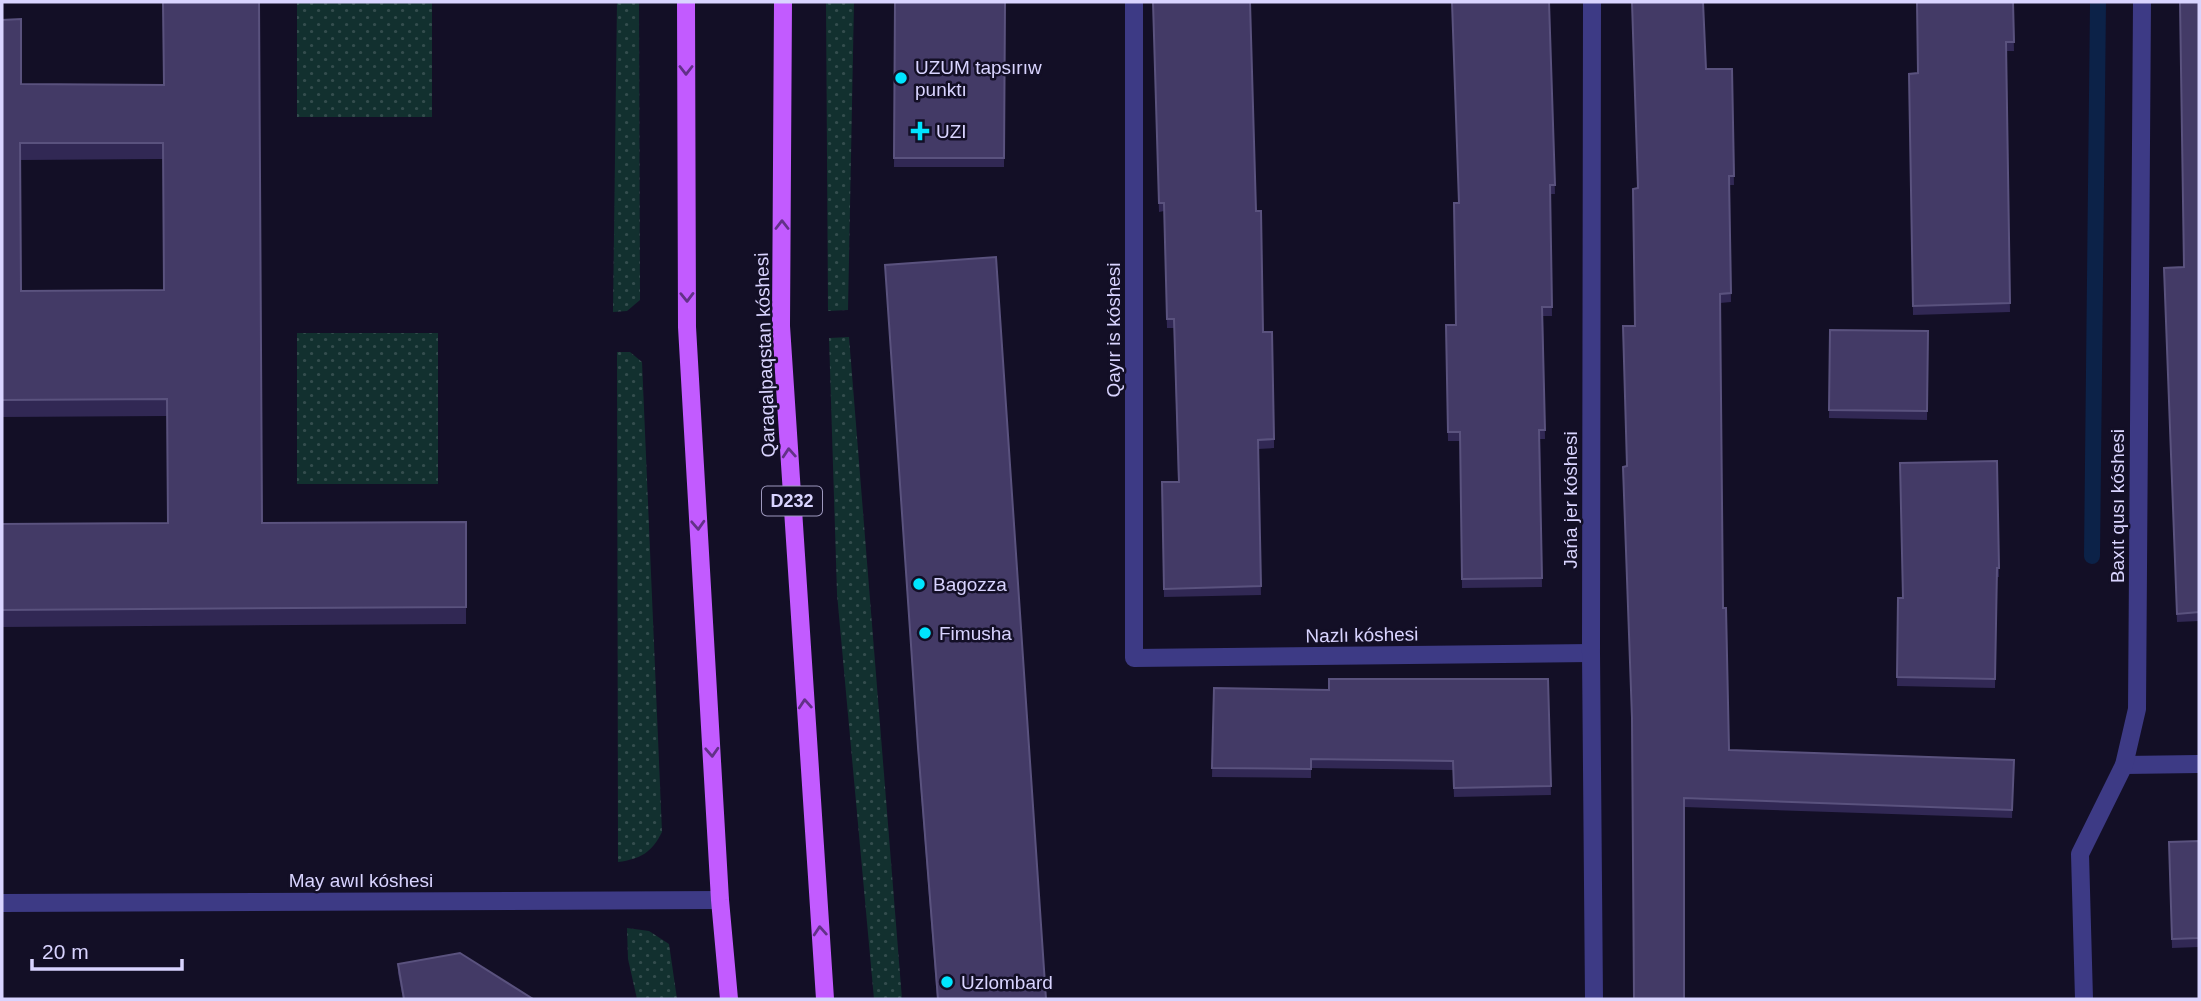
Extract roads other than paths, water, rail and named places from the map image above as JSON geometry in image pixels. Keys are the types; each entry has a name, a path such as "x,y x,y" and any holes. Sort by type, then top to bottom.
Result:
{"main road":[{"path":"686,2 687,327 720,900 729,999"},
{"name":"Qaraqalpaqstan kóshesi","path":"783,2 781,326 825,999"}],"street":[{"name":"Qayır is kóshesi","path":"1134,2 1134,658"},
{"name":"Jańa jer kóshesi","path":"1592,2 1591,653 1594,999"},
{"name":"Baxıt qusı kóshesi","path":"2084,999 2080,854 2124,765 2137,709 2142,2"},
{"name":"Nazlı kóshesi","path":"1134,658 1591,653"},
{"path":"2124,765 2199,764"},
{"name":"May awıl kóshesi","path":"2,903 720,900"}],"waterway":[{"path":"2092,556 2098,2"}],"place":[{"name":"UZUM tapsırıw punktı","path":"901,78"},
{"name":"UZI","path":"920,131"},
{"name":"Bagozza","path":"919,584"},
{"name":"Fimusha","path":"925,633"},
{"name":"Uzlombard","path":"947,982"}]}
